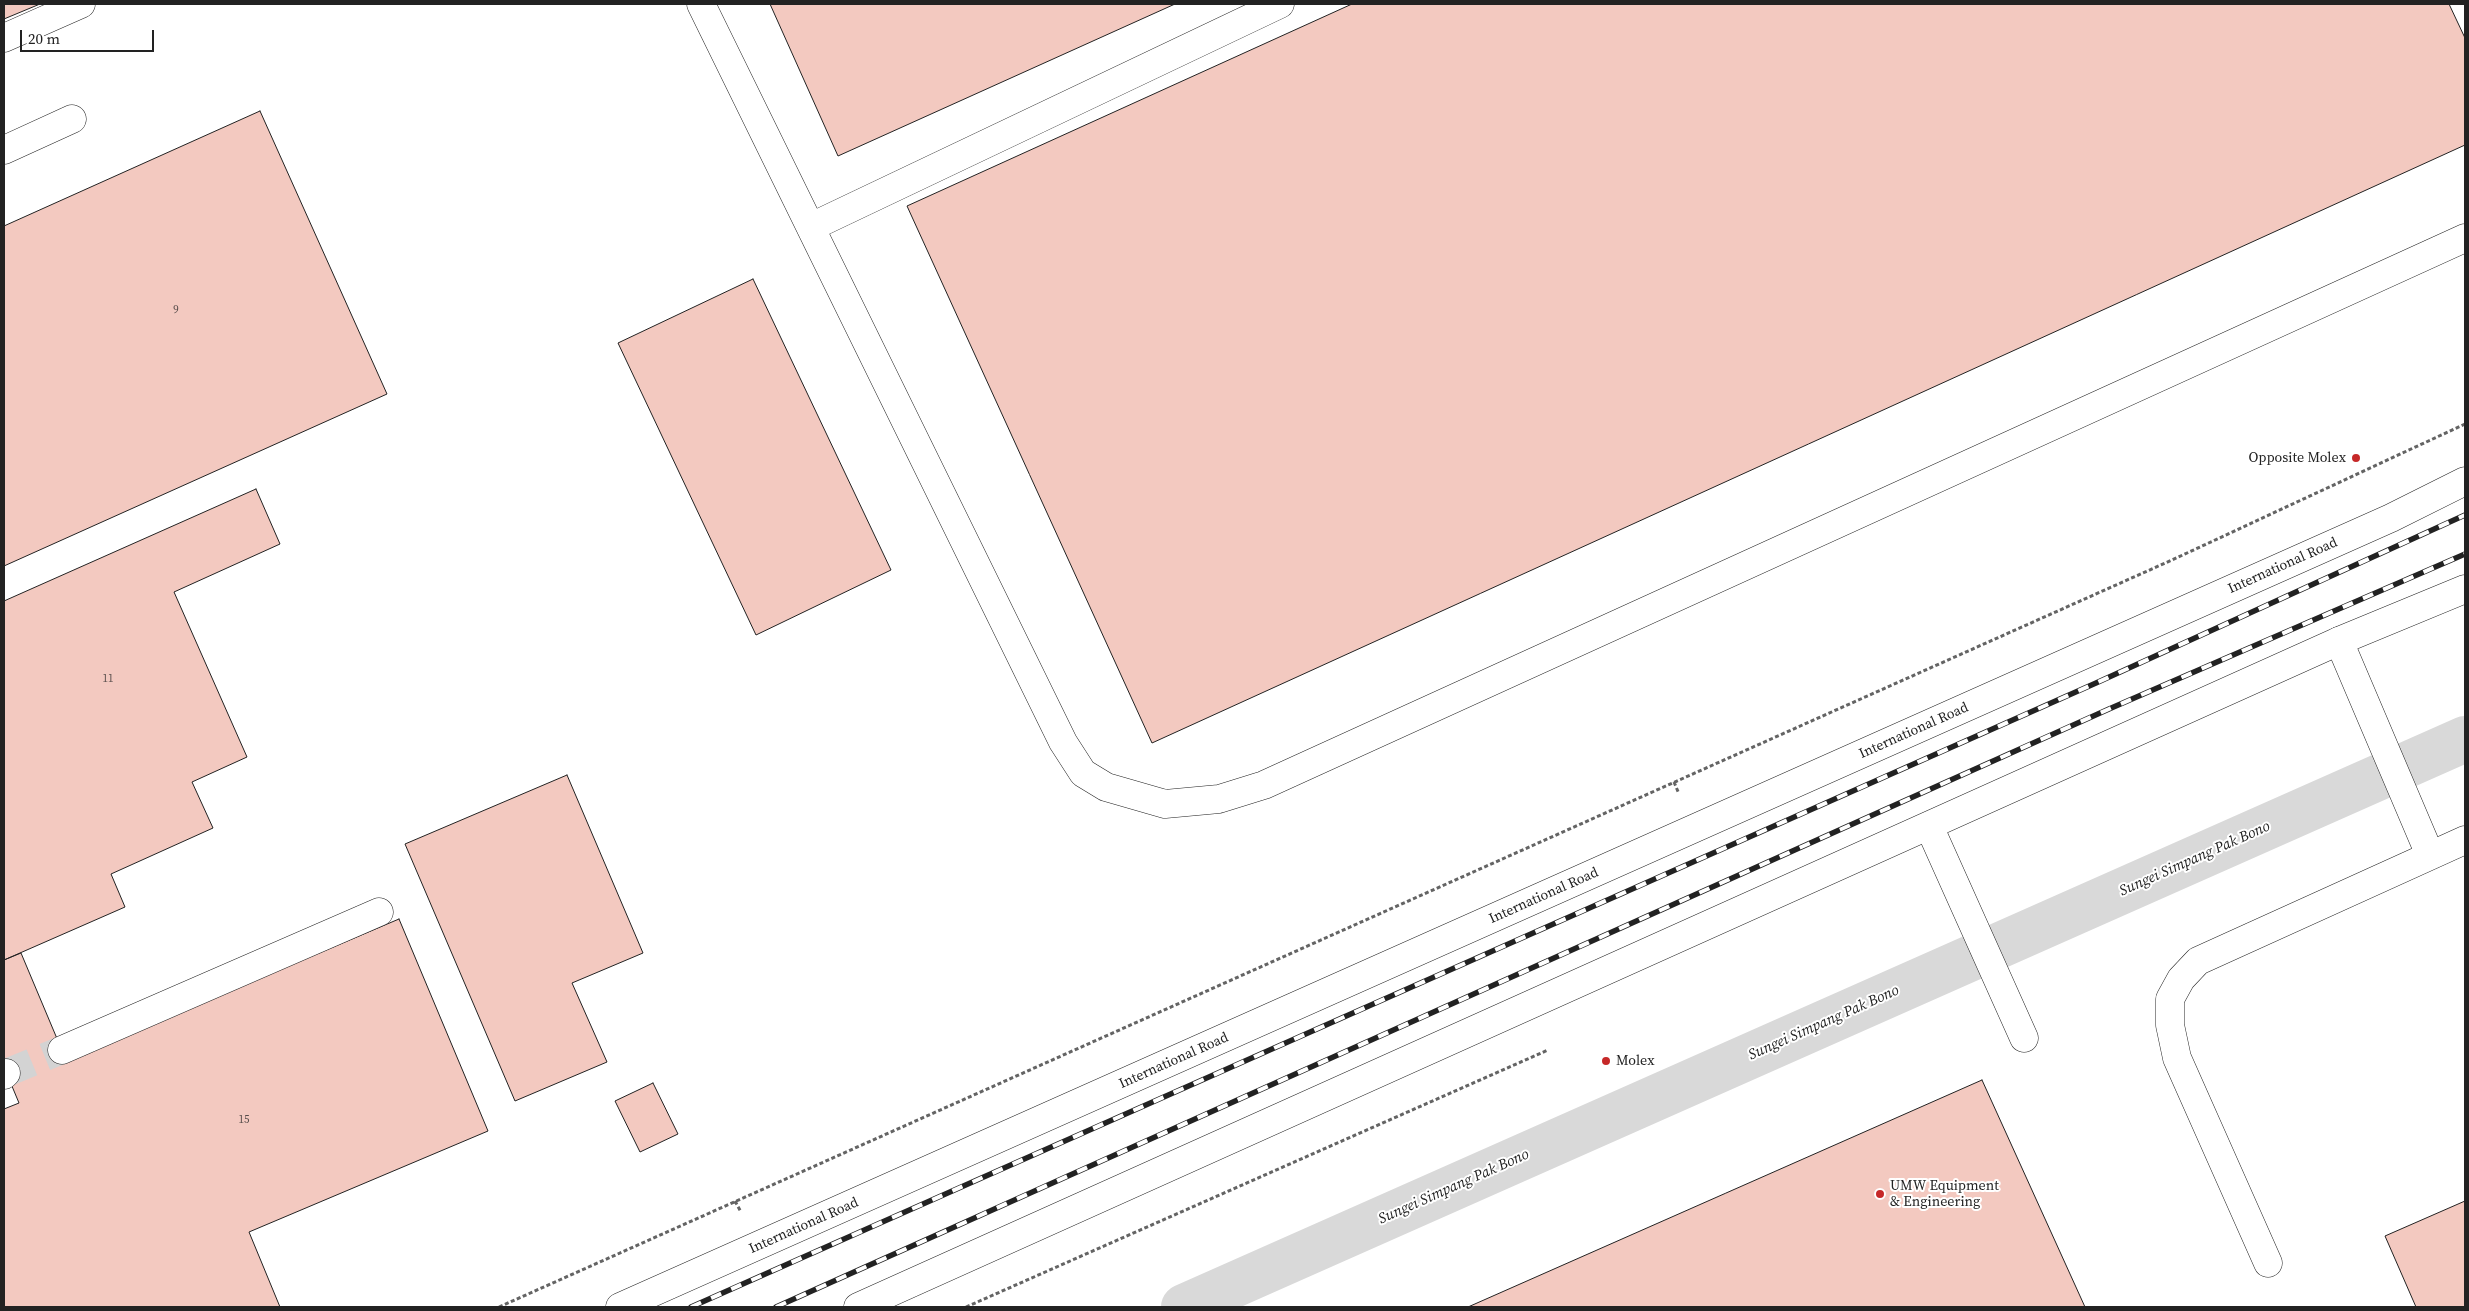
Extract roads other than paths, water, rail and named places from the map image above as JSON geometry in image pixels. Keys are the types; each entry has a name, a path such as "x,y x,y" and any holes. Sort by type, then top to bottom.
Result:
{"main road":[{"path":"4,38 81,4"},
{"path":"701,4 1063,742 1083,773 1106,787 1165,804 1219,799 1264,785 2465,238"},
{"path":"810,227 1280,4"},
{"path":"4,150 72,119"},
{"name":"International Road","path":"620,1307 2391,518 2465,481"},
{"path":"858,1307 2339,640 2465,589"},
{"path":"2339,640 2429,854"},
{"path":"1929,826 2024,1036"},
{"path":"2268,1262 2177,1058 2170,1025 2170,999 2181,979 2198,961 2429,854 2465,840"},
{"path":"62,1050 379,912"}],"waterway":[{"name":"Sungei Simpang Pak Bono","path":"1184,1307 2465,739"}],"tunnel":[{"path":"6,1073 62,1050"}],"railway":[{"path":"691,1307 2096,683 2465,515"},
{"path":"776,1307 2109,709 2465,554"}],"place":[{"name":"Opposite Molex","path":"2356,458"},
{"name":"Molex","path":"1606,1061"},
{"name":"UMW Equipment & Engineering","path":"1880,1194"}]}
